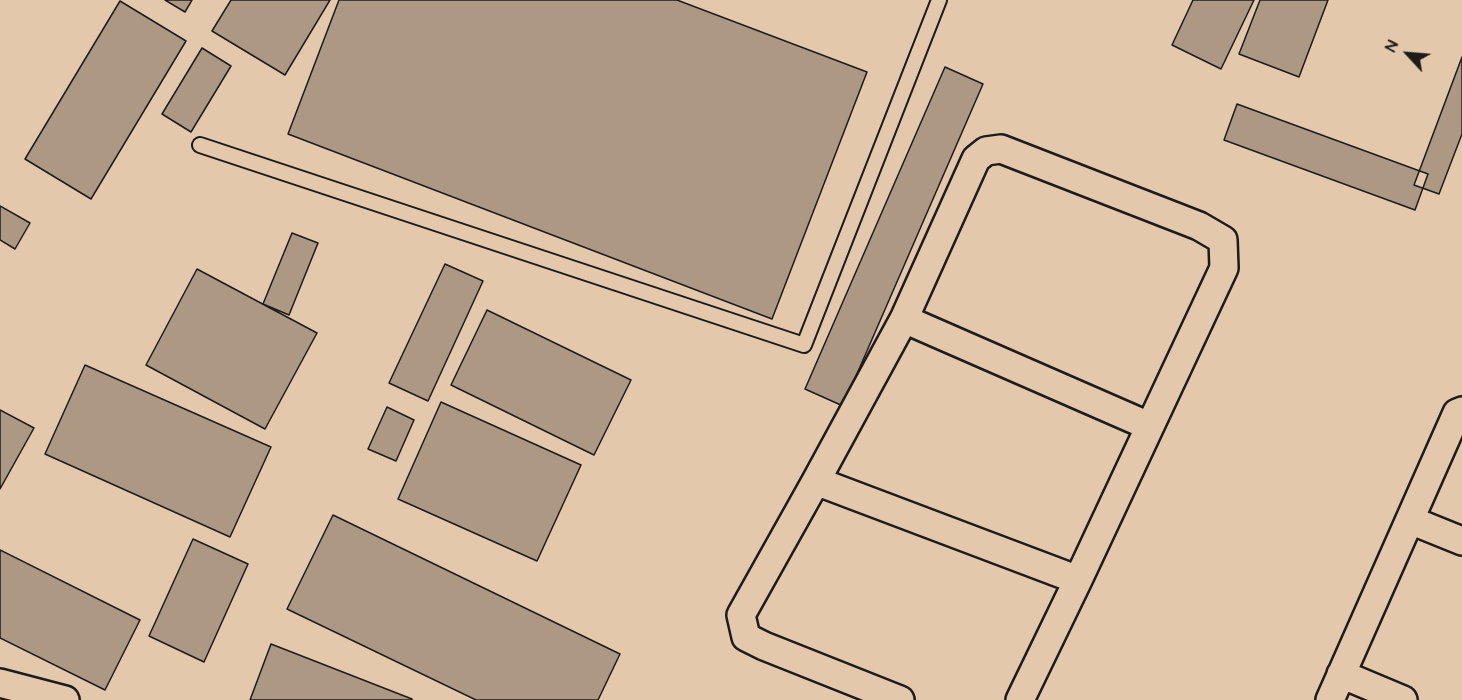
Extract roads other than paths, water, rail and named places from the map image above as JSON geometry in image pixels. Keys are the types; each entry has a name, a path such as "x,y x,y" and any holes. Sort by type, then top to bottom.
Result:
{"street":[{"path":"900,700 746,637 741,615 904,320 976,159 986,151 1001,149 1199,226 1223,240 1224,268 1020,700"},
{"path":"904,320 1149,426"},
{"path":"1330,700 1458,413 1462,411"},
{"path":"816,481 1078,580"},
{"path":"1410,520 1462,542"},
{"path":"1341,674 1403,700"},
{"path":"0,683 65,700"}],"lane":[{"path":"200,145 804,345 939,0"}]}
